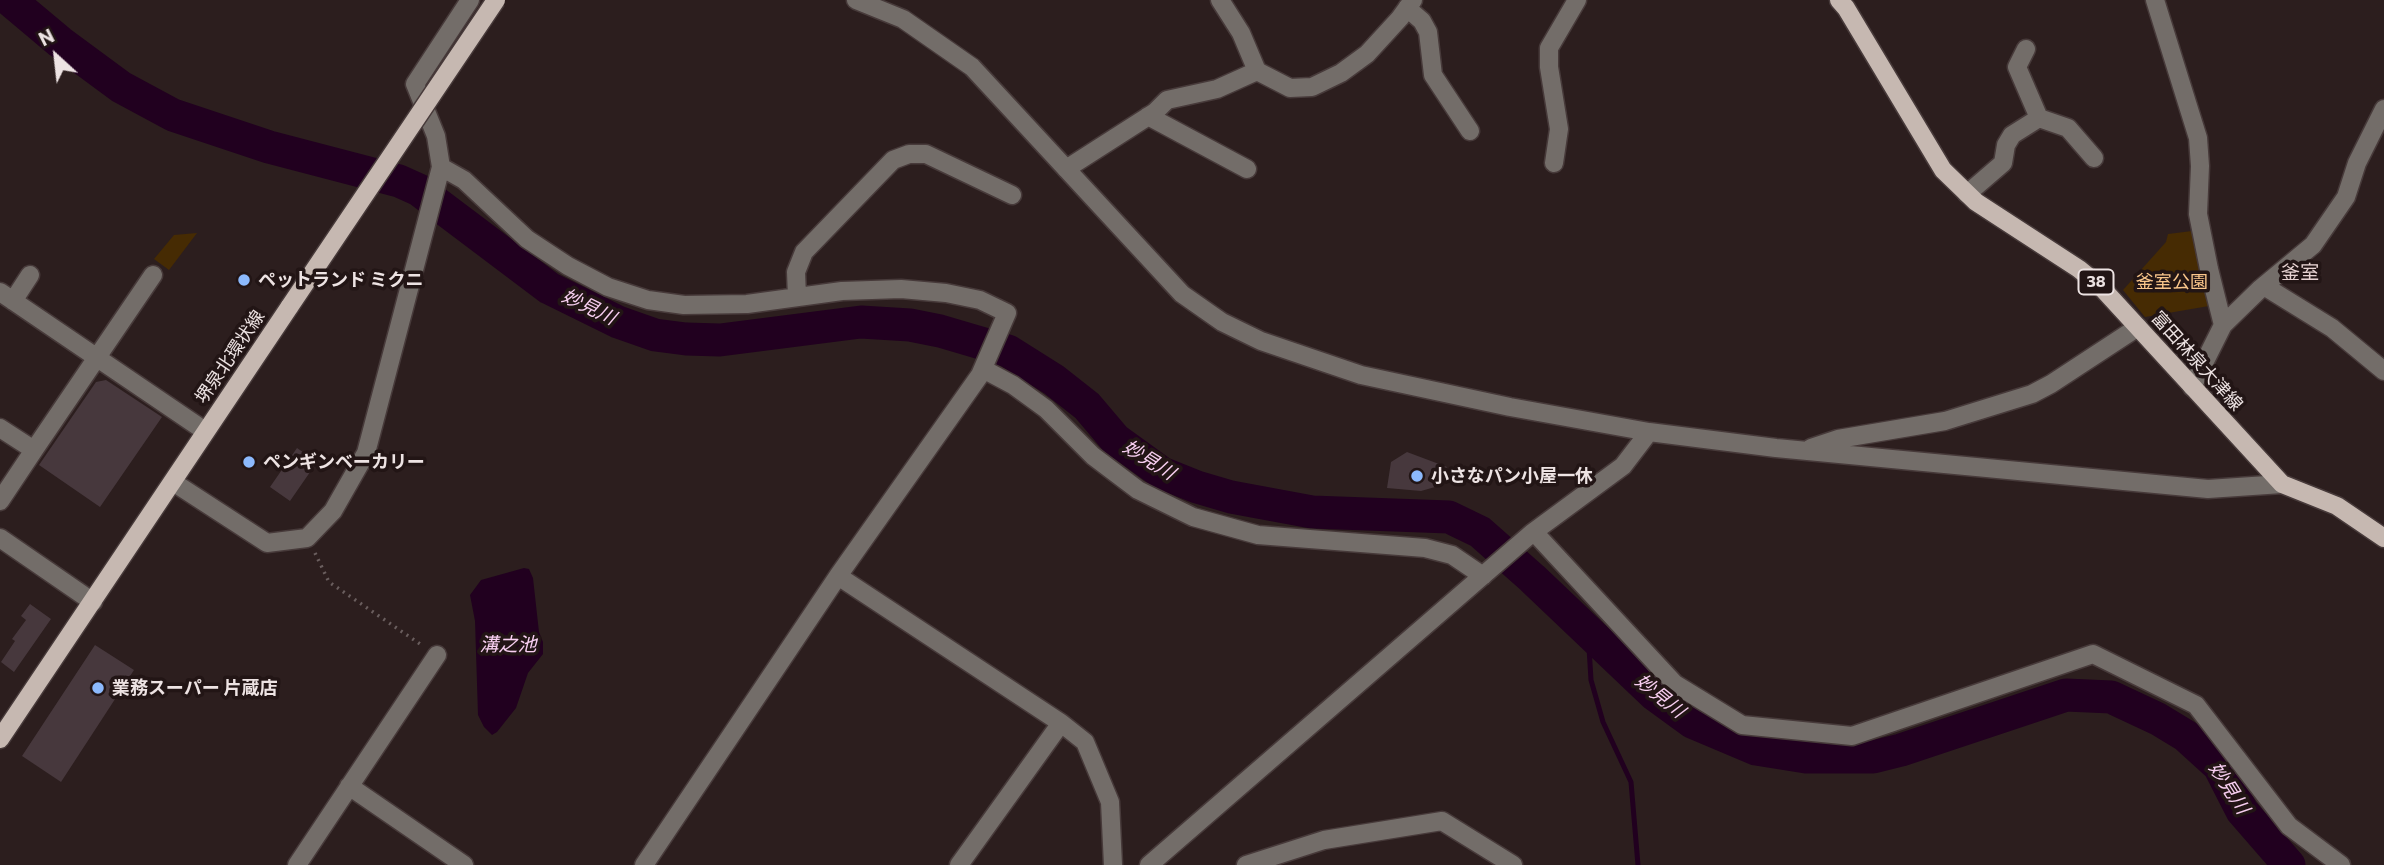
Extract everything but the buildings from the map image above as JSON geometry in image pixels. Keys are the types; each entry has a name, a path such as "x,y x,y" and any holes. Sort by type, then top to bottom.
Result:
{"main road":[{"name":"堺泉北環状線","path":"0,739 496,0"},
{"name":"富田林泉大津線","path":"1839,0 1942,170 1976,202 2080,269 2101,287 2282,484 2337,506 2384,538"}],"street":[{"path":"173,482 267,543 307,538 333,511 366,453 441,167 436,136 415,84 470,0"},
{"path":"856,0 903,19 972,68 1182,294 1222,322 1261,341 1362,375 1510,407 1649,432 1804,451 2208,489 2282,484"},
{"path":"1220,0 1241,33 1257,71 1290,88 1312,87 1341,73 1367,54 1410,4 1428,32 1433,75 1469,131"},
{"path":"1554,163 1559,130 1549,67 1549,48 1577,0"},
{"path":"2155,0 2198,138 2198,214 2223,325"},
{"path":"2026,49 2017,67 2039,118 2068,128 2094,159"},
{"path":"1066,169 1148,116 1167,100 1217,89 1257,71"},
{"path":"2192,387 2223,325 2313,245 2346,197 2357,163 2384,109"},
{"path":"1148,116 1247,169"},
{"path":"1967,194 2003,163 2006,145 2012,135 2039,118"},
{"path":"797,297 796,272 804,252 893,160 909,154 926,154 1012,195"},
{"path":"441,167 464,180 527,239 568,266 608,287 648,300 684,305 747,304 842,291 901,289 946,293 980,300 1007,313 983,369 838,576 644,865"},
{"path":"30,275 6,296 205,431"},
{"path":"0,501 153,275"},
{"path":"2264,286 2332,328 2384,371"},
{"path":"1804,451 1838,439 1945,421 2032,394 2137,327"},
{"path":"983,369 1013,385 1046,409 1093,456 1138,490 1193,517 1258,535 1425,548 1452,555 1484,575"},
{"path":"0,428 34,450"},
{"path":"1149,865 1533,532 1623,466 1649,432"},
{"path":"1533,532 1675,684 1742,725 1852,736 2093,654 2196,705 2289,826 2341,865"},
{"path":"0,538 93,601"},
{"path":"838,576 1061,723 1085,742 1110,802 1113,865"},
{"path":"297,865 437,656"},
{"path":"959,865 1061,723"},
{"path":"349,786 464,865"},
{"path":"1246,865 1324,840 1442,821 1513,865"}],"path":[{"path":"307,538 329,582 437,656"}],"green space":[{"name":"釜室公園","path":"2192,231 2209,306 2145,317 2123,290 2166,242 2168,234"},
{"path":"197,233 169,270 154,259 174,235"}],"water":[{"name":"溝之池","path":"529,569 533,578 543,654 528,673 516,708 492,735 478,715 475,621 470,595 481,580"}],"waterway":[{"name":"妙見川","path":"10,0 60,42 121,87 173,115 269,147 399,181 419,190 549,288 618,322 655,335 720,340 861,322 910,325 940,331 1008,351 1054,380 1087,406 1115,439 1162,473 1197,487 1231,497 1312,512 1449,517 1480,532 1655,695 1692,722 1756,749 1806,757 1873,757 2066,695 2111,697 2158,719 2186,736 2219,766 2242,811 2289,865"},
{"path":"1588,631 1591,680 1603,722 1631,782 1638,865"}],"place":[{"name":"ペットランド ミクニ","path":"244,280"},
{"name":"ペンギンベーカリー","path":"249,462"},
{"name":"小さなパン小屋一休","path":"1417,476"},
{"name":"業務スーパー 片蔵店","path":"98,688"}],"district":[{"name":"釜室","path":"2300,273"}]}
